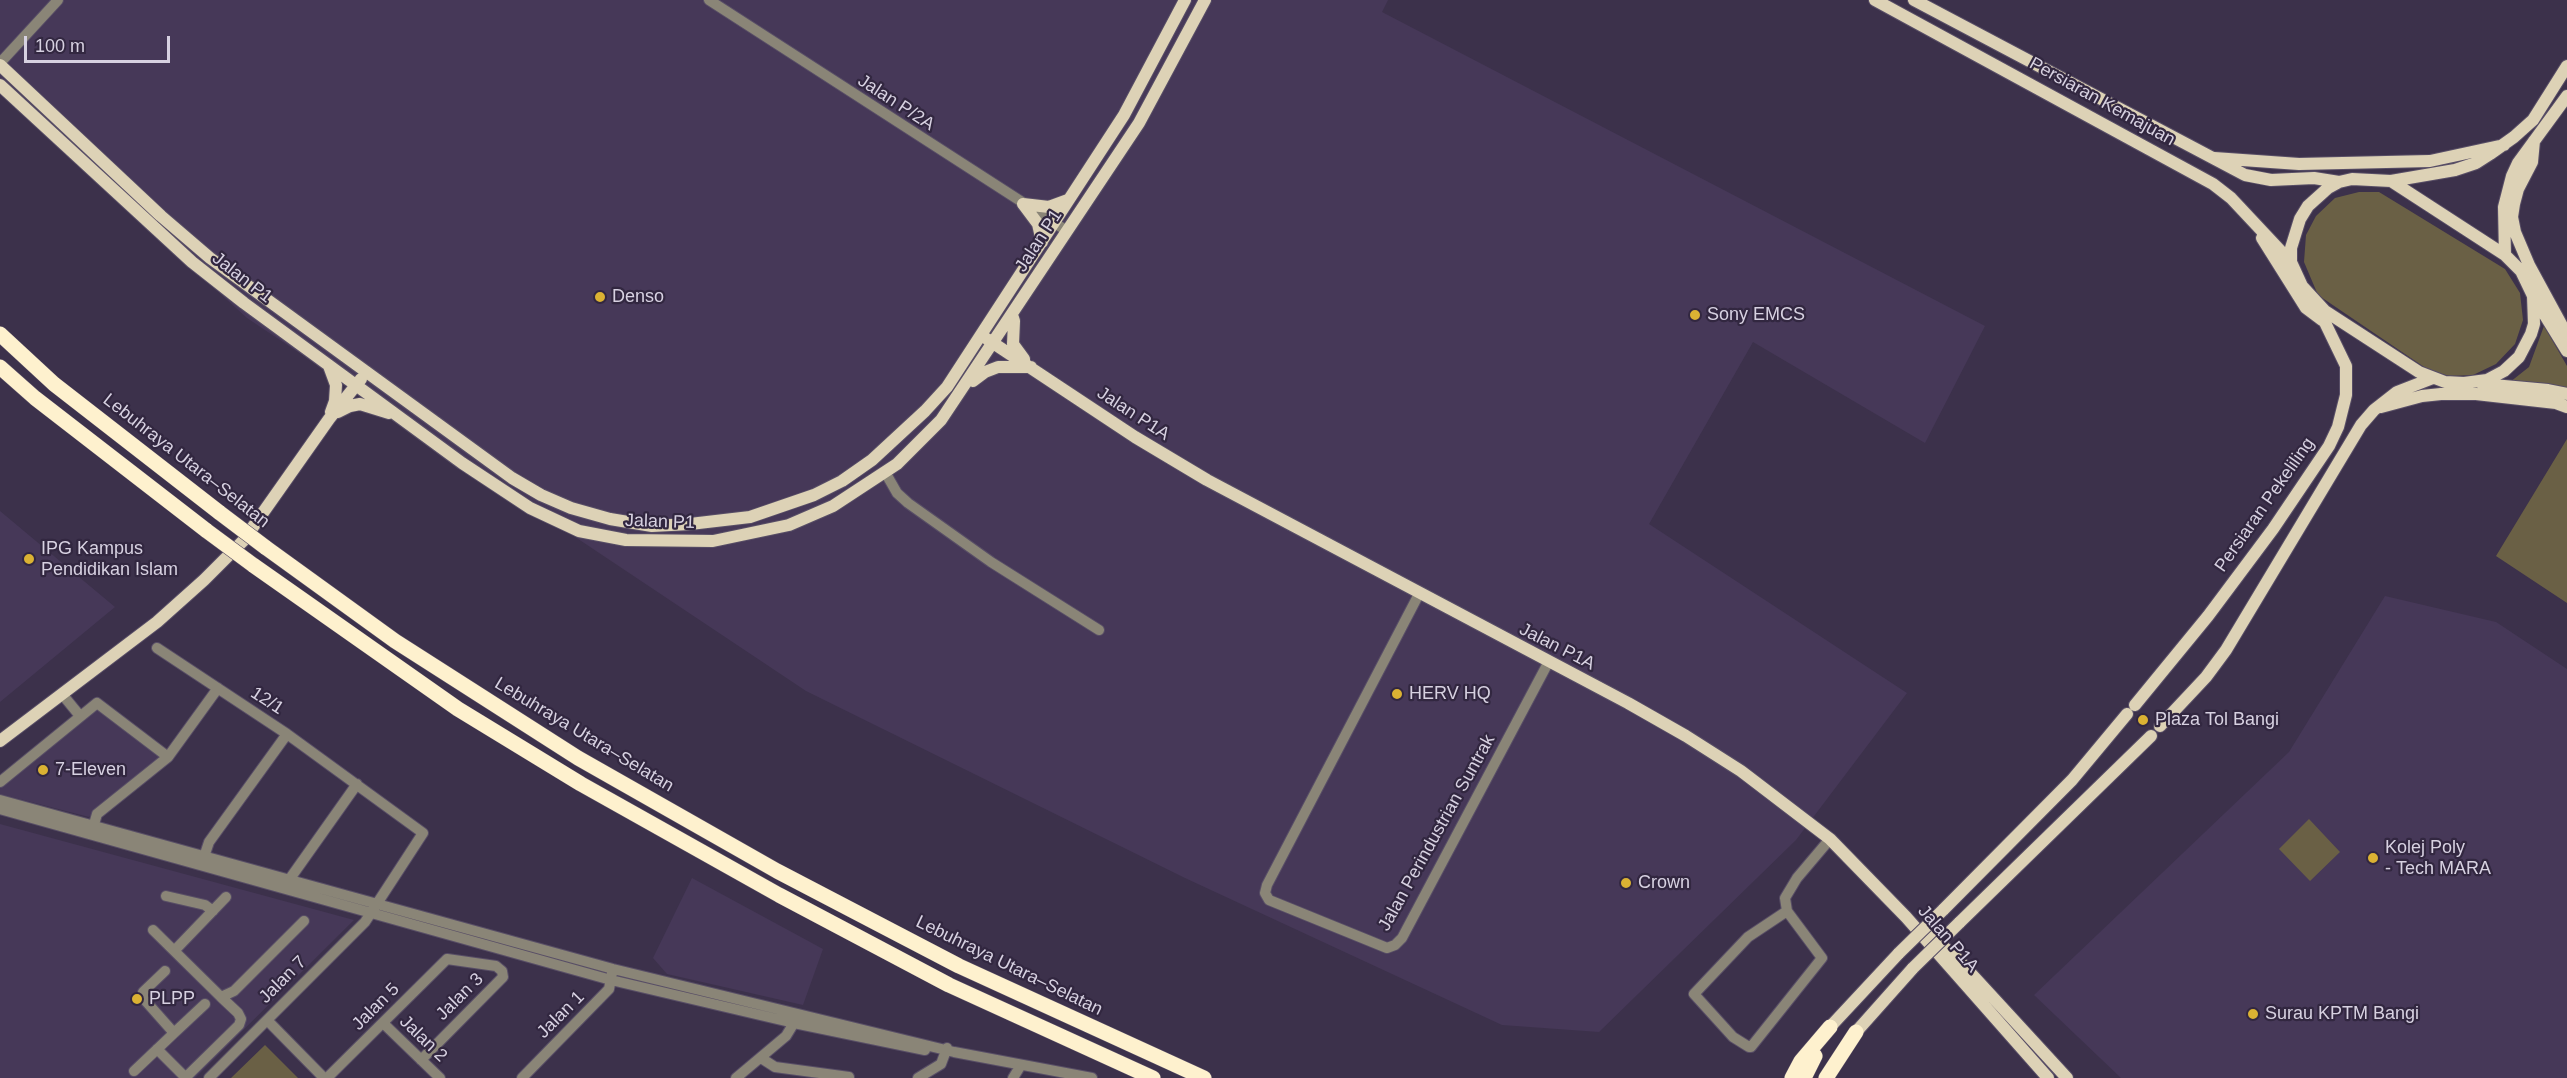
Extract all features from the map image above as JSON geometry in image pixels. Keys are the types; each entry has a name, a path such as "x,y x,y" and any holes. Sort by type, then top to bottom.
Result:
{"highway":[{"name":"Lebuhraya Utara–Selatan","path":"0,334 54,384 265,547 395,641 549,739 777,871 959,966 1204,1078"},
{"path":"0,367 35,398 252,565 458,709 580,784 779,895 950,985 1153,1078"},
{"path":"1792,1078 1801,1061 1830,1027"},
{"path":"1804,1078 1830,1027"},
{"path":"1826,1078 1856,1032"},
{"path":"1838,1078 1856,1032"}],"main road":[{"name":"Jalan P1","path":"0,64 161,216 210,258 367,370 472,449 541,495 571,508 610,519 652,526 690,524 728,520 771,511 814,495 842,481 888,447 926,411 947,387 1125,115 1185,0"},
{"name":"Jalan P1","path":"0,85 192,262 250,308 462,463 530,508 579,531 626,540 713,541 789,525 833,506 897,465 941,420 1138,123 1204,0"},
{"name":"Persiaran Kemajuan","path":"1875,0 2192,172 2230,198 2291,262"},
{"name":"Persiaran Kemajuan","path":"1914,0 2245,175 2259,179 2314,178 2339,182 2352,179 2391,181"},
{"path":"2391,181 2455,170 2476,163 2504,145 2533,120 2567,66"},
{"path":"2505,255 2504,223 2507,192 2518,163 2567,96"},
{"path":"2534,141 2532,162 2518,189 2512,218 2515,232 2529,265 2567,335"},
{"path":"2210,158 2298,164 2430,161 2504,145"},
{"path":"2391,181 2505,255 2521,271 2533,296 2567,351"},
{"path":"2339,182 2318,195 2308,206 2294,233 2291,262 2302,286 2315,302 2355,331 2419,372 2433,378 2456,383 2548,390 2567,394"},
{"path":"1023,204 1056,206 1070,199"},
{"path":"1023,204 1038,224 1042,242"},
{"path":"2254,225 2306,308 2326,323"},
{"path":"2473,383 2495,376 2519,357 2531,334 2535,310 2533,296"},
{"name":"Persiaran Pekeliling","path":"1830,1027 1899,953 2072,780 2231,585 2295,498 2328,446 2343,411 2347,380 2346,366 2341,352 2315,302"},
{"path":"1012,315 1013,344 1019,355 1031,367"},
{"name":"Jalan P1A","path":"981,335 1135,437 1207,480 1686,736 1741,771 1830,839 1906,917 2048,1078"},
{"path":"327,363 336,385 335,401 329,419"},
{"path":"966,385 985,372 998,367 1031,367"},
{"path":"0,741 157,622 243,541 329,419 367,370"},
{"name":"Persiaran Pekeliling","path":"2160,726 2206,677 2226,650 2348,445 2374,410 2397,392 2433,378"},
{"path":"2374,410 2422,396 2441,394 2498,396 2556,403 2567,407"},
{"path":"329,419 350,406 360,404 402,417"},
{"path":"1856,1032 1913,968 2151,736"},
{"path":"1906,917 1953,954 2067,1078"}],"street":[{"path":"0,64 58,0"},
{"name":"Jalan P/2A","path":"709,0 1067,231"},
{"path":"885,472 897,493 908,503 991,562 1100,630"},
{"name":"Jalan Perindustrian Suntrak","path":"1419,594 1267,885 1265,893 1269,900 1387,948 1395,945 1402,938 1548,663"},
{"name":"12/1","path":"157,648 287,734 423,833 373,908"},
{"path":"92,830 97,814 168,757 218,688"},
{"path":"62,694 80,716"},
{"path":"0,782 96,703 168,757"},
{"path":"202,861 209,842 287,734"},
{"path":"289,880 357,784"},
{"path":"0,800 92,830 612,975 796,1019 949,1052 1092,1078"},
{"path":"0,809 92,830"},
{"path":"1787,911 1748,937 1694,994 1725,1030 1749,1047 1822,958 1787,911 1785,898 1830,839"},
{"path":"202,861 289,880 373,908"},
{"path":"166,896 205,905 213,911"},
{"path":"174,950 226,897"},
{"name":"Jalan 7","path":"209,1078 365,922 373,908"},
{"path":"222,997 234,991 304,921"},
{"path":"153,930 238,1013 241,1019 239,1024 185,1078 157,1049"},
{"name":"Jalan 5","path":"326,1078 447,960"},
{"name":"Jalan 3","path":"421,1060 503,977 502,971 496,966 447,960"},
{"path":"165,971 143,992 143,998 174,1033"},
{"name":"Jalan 1","path":"522,1078 609,989 612,975"},
{"path":"134,1071 205,1004"},
{"path":"736,1078 786,1036 796,1019"},
{"path":"267,1020 326,1078"},
{"name":"Jalan 2","path":"383,1023 440,1078"},
{"path":"918,1078 941,1064 949,1052"},
{"path":"761,1058 775,1067 849,1077"},
{"path":"1013,1078 1021,1065"}],"shaded area":[{"path":"0,0 1388,0 1382,12 1985,326 1925,443 1753,342 1649,524 1907,693 1796,840 1599,1032 1502,1025 1185,878 806,691 247,318 0,94"},
{"path":"2359,192 2379,192 2505,269 2520,293 2523,320 2515,344 2496,364 2473,375 2450,376 2430,371 2318,295 2304,262 2306,235 2316,216 2335,198"},
{"path":"2544,326 2567,366 2567,389 2505,386 2529,367"},
{"path":"2567,439 2567,603 2496,556"},
{"name":"IPG Kampus Pendidikan Islam","path":"0,511 115,607 0,702"},
{"name":"Kolej Poly - Tech MARA","path":"2385,596 2496,622 2567,669 2567,1078 2121,1078 2034,995 2289,752"},
{"path":"98,707 162,757 89,817 0,794 0,787"},
{"path":"2309,819 2340,852 2310,881 2279,849"},
{"name":"PLPP","path":"0,824 354,920 195,1078 0,1078"},
{"path":"692,878 823,949 803,1005 667,974 653,958"},
{"path":"265,1045 298,1078 231,1078"}],"place":[{"name":"Denso","path":"600,297"},
{"name":"Sony EMCS","path":"1695,315"},
{"name":"IPG Kampus Pendidikan Islam","path":"29,559"},
{"name":"HERV HQ","path":"1397,694"},
{"name":"Plaza Tol Bangi","path":"2143,720"},
{"name":"7-Eleven","path":"43,770"},
{"name":"Kolej Poly - Tech MARA","path":"2373,858"},
{"name":"Crown","path":"1626,883"},
{"name":"PLPP","path":"137,999"},
{"name":"Surau KPTM Bangi","path":"2253,1014"}]}
